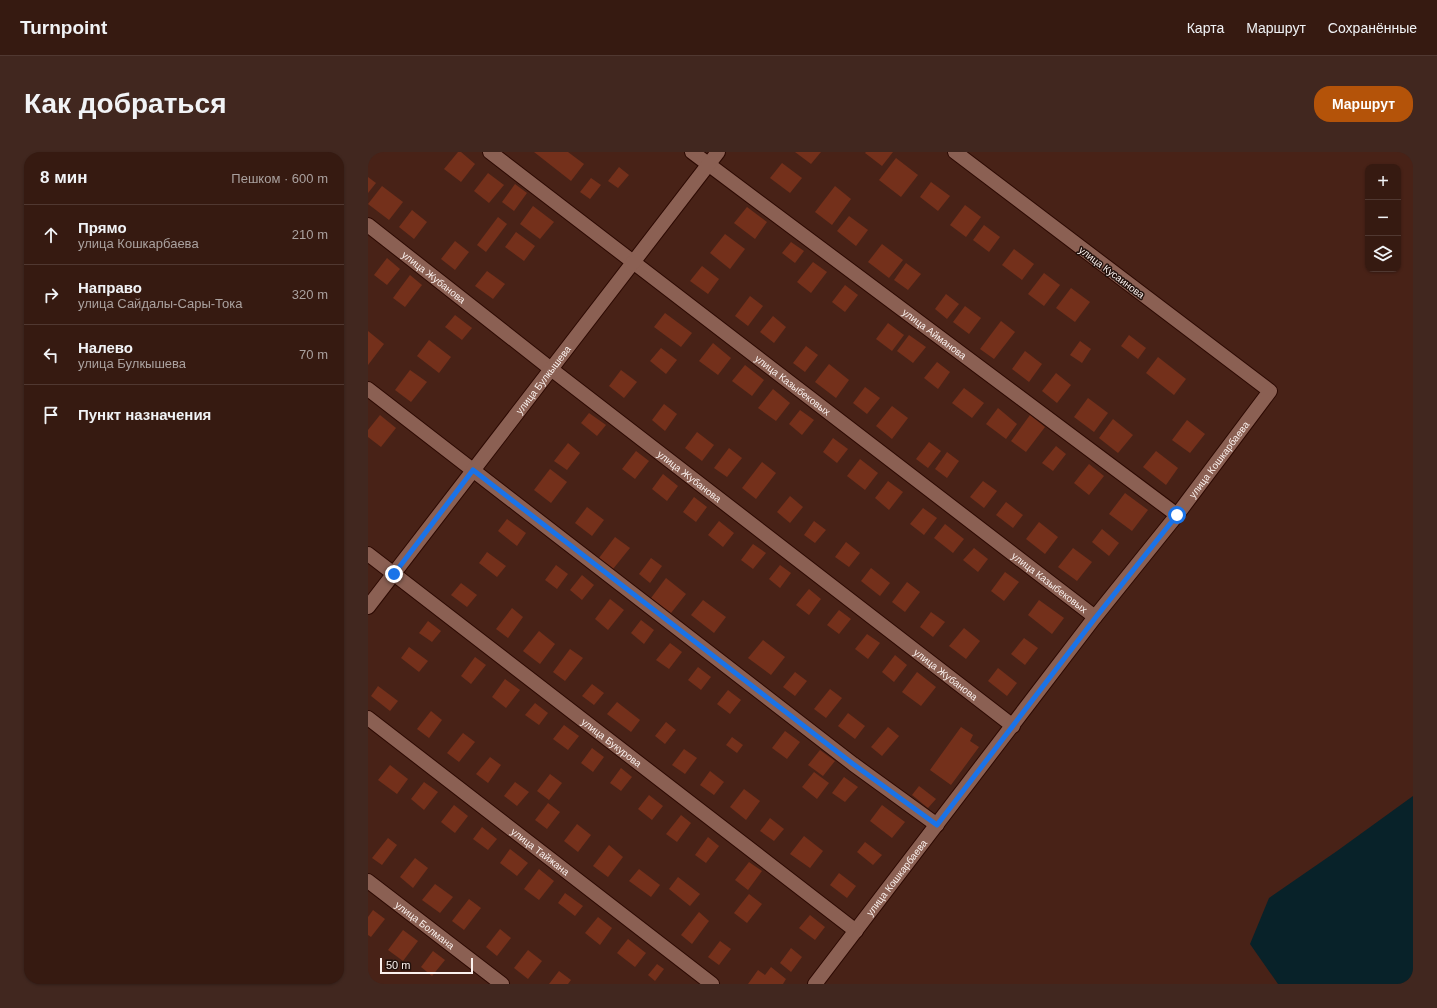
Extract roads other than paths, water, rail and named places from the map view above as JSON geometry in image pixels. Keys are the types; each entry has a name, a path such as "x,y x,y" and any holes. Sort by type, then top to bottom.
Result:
{"street":[{"name":"улица Казыбековых","path":"490,152 1096,617"},
{"name":"улица Айманова","path":"692,152 1177,515"},
{"name":"улица Булкышева","path":"368,607 718,152"},
{"name":"улица Кусаинова","path":"955,152 1270,391"},
{"name":"улица Жубанова","path":"368,225 1013,726"},
{"path":"368,389 853,764 937,825"},
{"name":"улица Кошкарбаева","path":"815,984 1096,617 1177,515 1270,391"},
{"name":"улица Букурова","path":"368,554 856,931"},
{"name":"улица Тайжана","path":"368,718 712,984"},
{"name":"улица Болмана","path":"368,881 502,984"}],"water":[{"path":"1413,796 1413,984 1278,984 1250,944 1269,898"}]}
